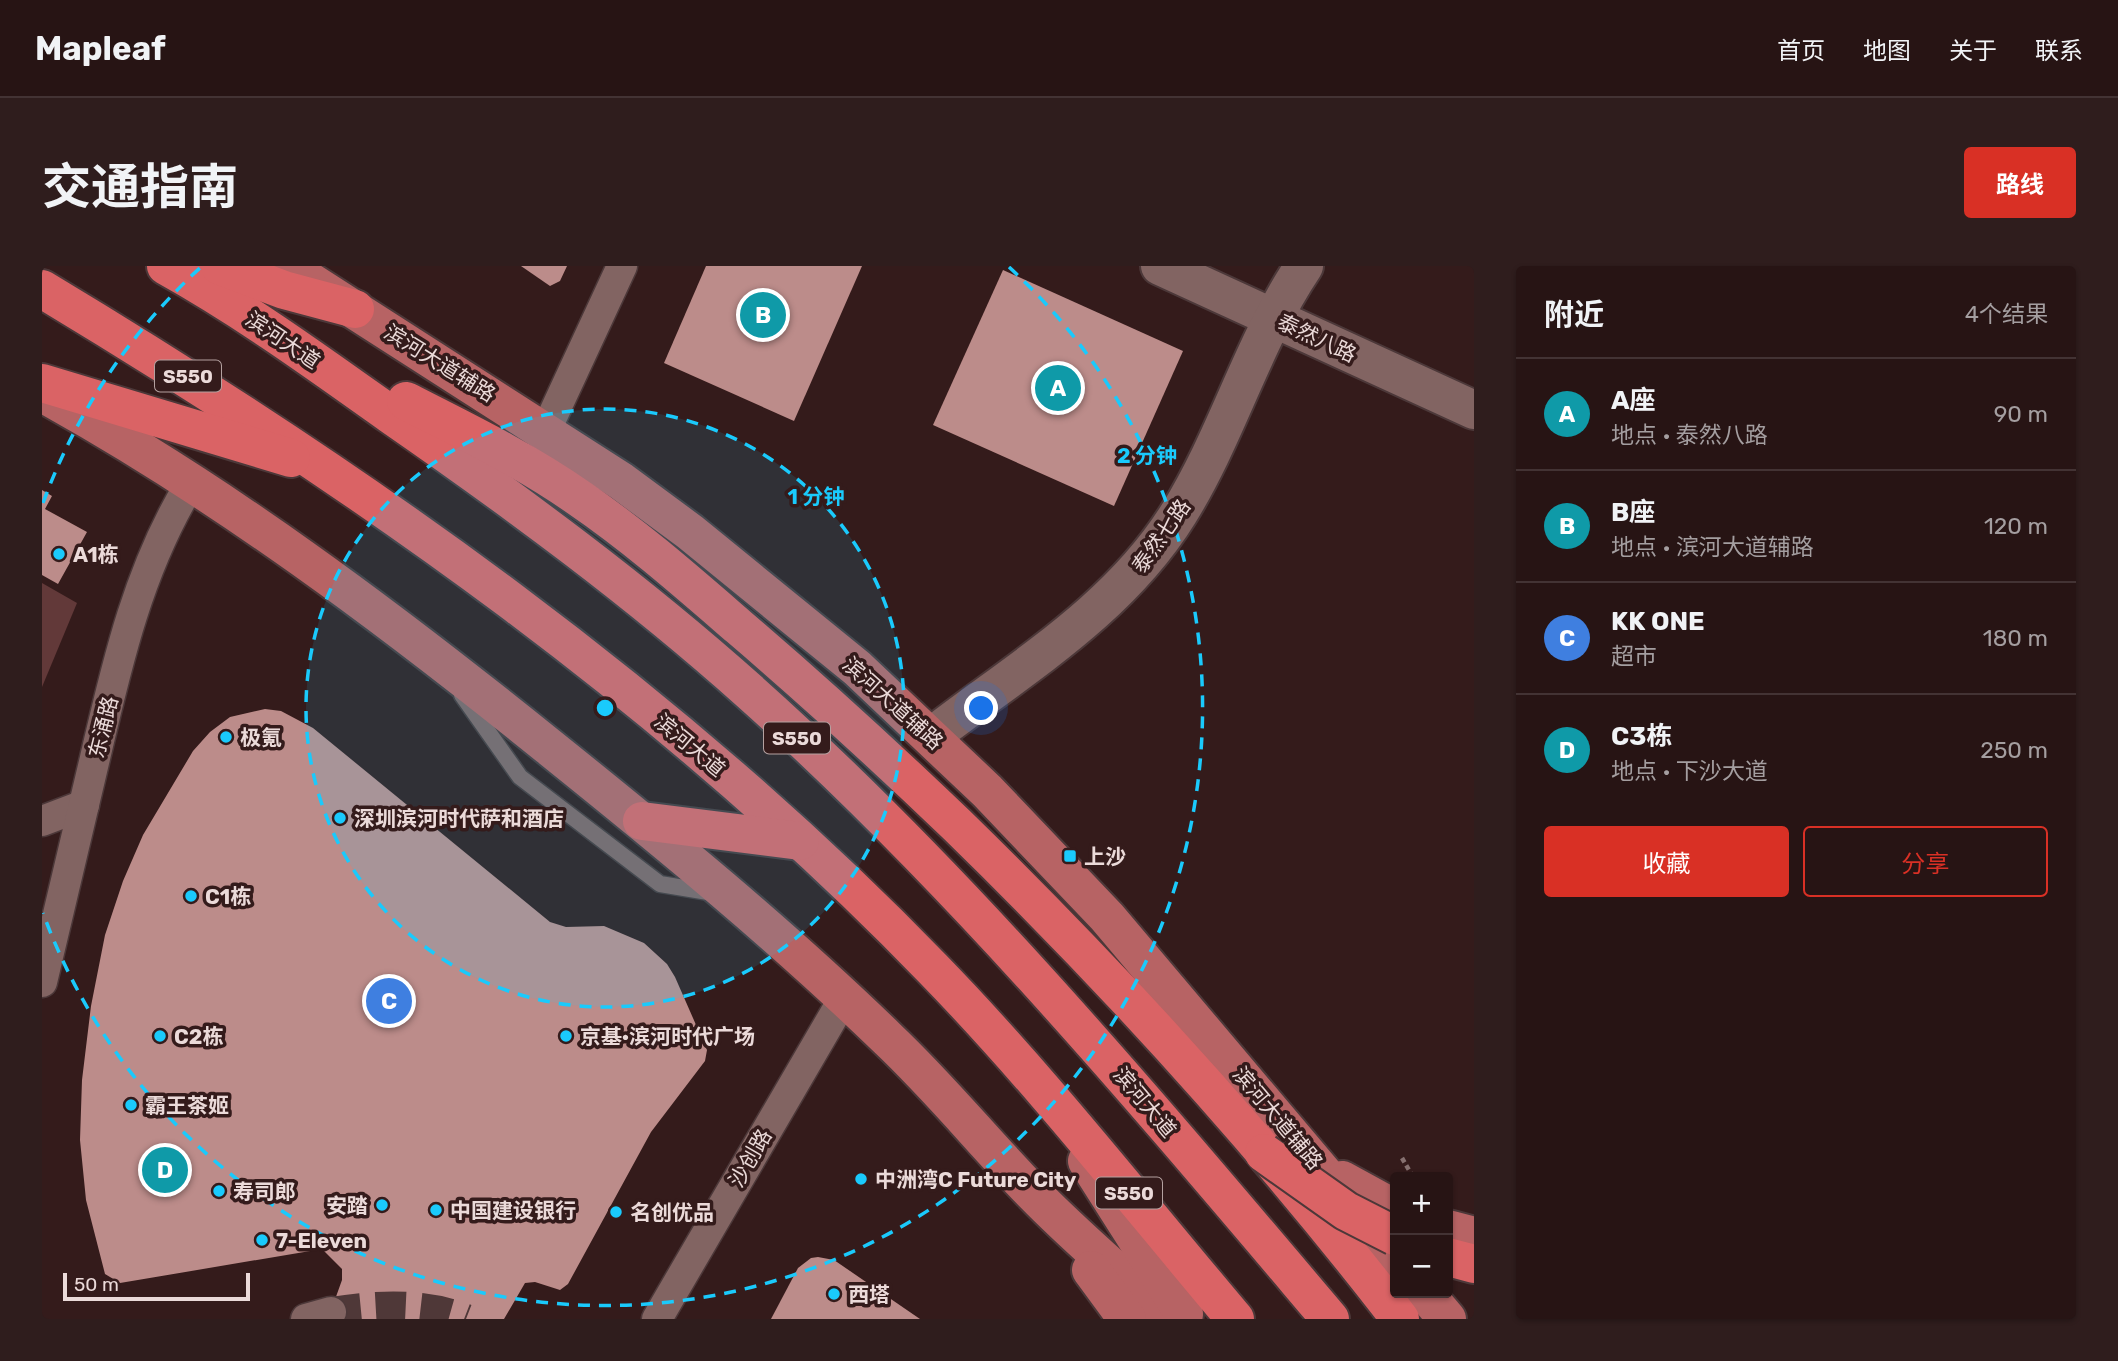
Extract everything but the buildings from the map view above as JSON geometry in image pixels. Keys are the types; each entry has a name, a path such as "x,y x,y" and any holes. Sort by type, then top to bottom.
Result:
{"highway":[{"name":"滨河大道","path":"166,266 281,338 483,479 610,573 750,692 909,845 1078,1022 1331,1319"},
{"path":"220,266 284,290 355,309"},
{"name":"滨河大道","path":"42,289 199,383 330,470 468,568 611,677 800,841 935,970 1235,1319"},
{"path":"281,338 509,454 579,498 658,557 815,692 1021,888 1110,981 1264,1153 1400,1319"},
{"path":"42,383 330,470"},
{"path":"642,821 800,841"},
{"path":"1264,1153 1346,1211 1393,1235"},
{"path":"1453,1258 1474,1264"}],"main road":[{"name":"滨河大道辅路","path":"297,271 546,430 690,532 857,668 932,736 1107,917 1390,1252"},
{"path":"42,393 191,483 334,580 433,653 642,821 730,895 844,998 939,1091 1033,1193 1170,1319"},
{"path":"1022,1068 1080,1149 1188,1319"},
{"path":"1314,1161 1367,1196 1390,1207"},
{"path":"1033,1193 1127,1319"},
{"path":"1453,1231 1474,1237"},
{"path":"1428,1298 1439,1319"},
{"path":"1429,1298 1447,1319"}],"street":[{"path":"546,430 622,266"},
{"name":"泰然八路","path":"1160,266 1474,410"},
{"name":"泰然七路","path":"932,736 1097,611 1137,571 1189,497 1272,317 1304,266"},
{"name":"东涌路","path":"42,982 125,640 144,578 167,521 191,483"},
{"path":"42,821 84,806"},
{"name":"沙创路","path":"657,1319 844,998"}],"lane":[{"path":"433,653 520,777 660,884 730,895"}],"path":[{"path":"1402,1158 1410,1172"}],"shaded area":[{"path":"42,583 77,603 42,687"}],"tunnel":[{"path":"331,1312 399,1306 433,1310 466,1319"}],"place":[{"name":"B座","path":"763,315"},
{"name":"A座","path":"1058,388"},
{"name":"A1栋","path":"59,554"},
{"name":"极氪","path":"226,737"},
{"name":"深圳滨河时代萨和酒店","path":"340,818"},
{"name":"上沙","path":"1070,856"},
{"name":"C1栋","path":"191,896"},
{"name":"KK ONE","path":"389,1001"},
{"name":"C2栋","path":"160,1036"},
{"name":"京基·滨河时代广场","path":"566,1036"},
{"name":"霸王茶姬","path":"131,1105"},
{"name":"C3栋","path":"165,1170"},
{"name":"中洲湾C Future City","path":"861,1179"},
{"name":"寿司郎","path":"219,1191"},
{"name":"安踏","path":"382,1205"},
{"name":"中国建设银行","path":"436,1210"},
{"name":"名创优品","path":"616,1212"},
{"name":"7-Eleven","path":"262,1240"},
{"name":"西塔","path":"834,1294"}]}
